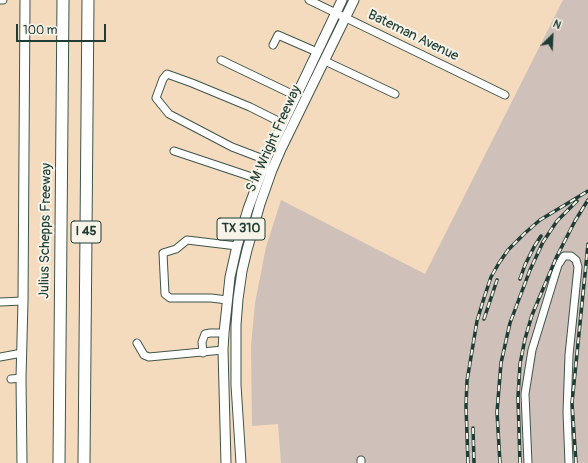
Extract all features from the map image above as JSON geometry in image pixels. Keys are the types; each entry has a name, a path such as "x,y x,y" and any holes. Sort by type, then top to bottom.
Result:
{"highway":[{"name":"Julius Schepps Freeway","path":"58,460 63,0"},
{"name":"I 45","path":"84,463 88,0"}],"main road":[{"name":"Julius Schepps Freeway","path":"22,463 18,430 23,301 25,0"},
{"name":"S M Wright Freeway","path":"226,463 223,350 230,277 237,246 258,179 266,160 282,123 342,0"},
{"name":"S M Wright Freeway","path":"241,463 235,350 236,317 242,271 247,250 260,204 272,170 354,0"}],"street":[{"name":"Bateman Avenue","path":"308,0 506,95"},
{"path":"273,45 278,35 317,52"},
{"path":"221,60 296,96"},
{"path":"325,61 395,94"},
{"path":"266,160 232,147 170,114 156,98 163,79 167,74 192,83 282,123"},
{"path":"174,151 258,179"},
{"path":"227,300 210,298 170,298 165,294 163,253 176,249 187,240 237,246"},
{"path":"528,463 525,394 532,350 558,265 564,256 571,256 576,260 578,267 569,355 567,404 570,463"},
{"path":"0,302 23,301"},
{"path":"203,353 202,342 205,334 224,333"},
{"path":"137,343 144,355 150,357 223,350"},
{"path":"0,357 22,353"},
{"path":"11,379 21,378"}],"shaded area":[{"path":"563,0 588,0 588,463 281,463 278,424 252,426 251,346 255,303 266,247 281,200 425,274"}],"railway":[{"path":"468,463 466,406 467,381 477,321 491,277 508,250 525,233 540,220 588,191"},
{"path":"520,463 518,397 520,364 525,339 532,315 557,256 575,221 588,200"},
{"path":"500,463 497,412 501,363 510,323 530,270 543,242 557,221 577,201"},
{"path":"520,279 525,265 541,236"},
{"path":"576,463 572,403 588,244"},
{"path":"484,319 497,280"},
{"path":"473,428 474,463"}]}
